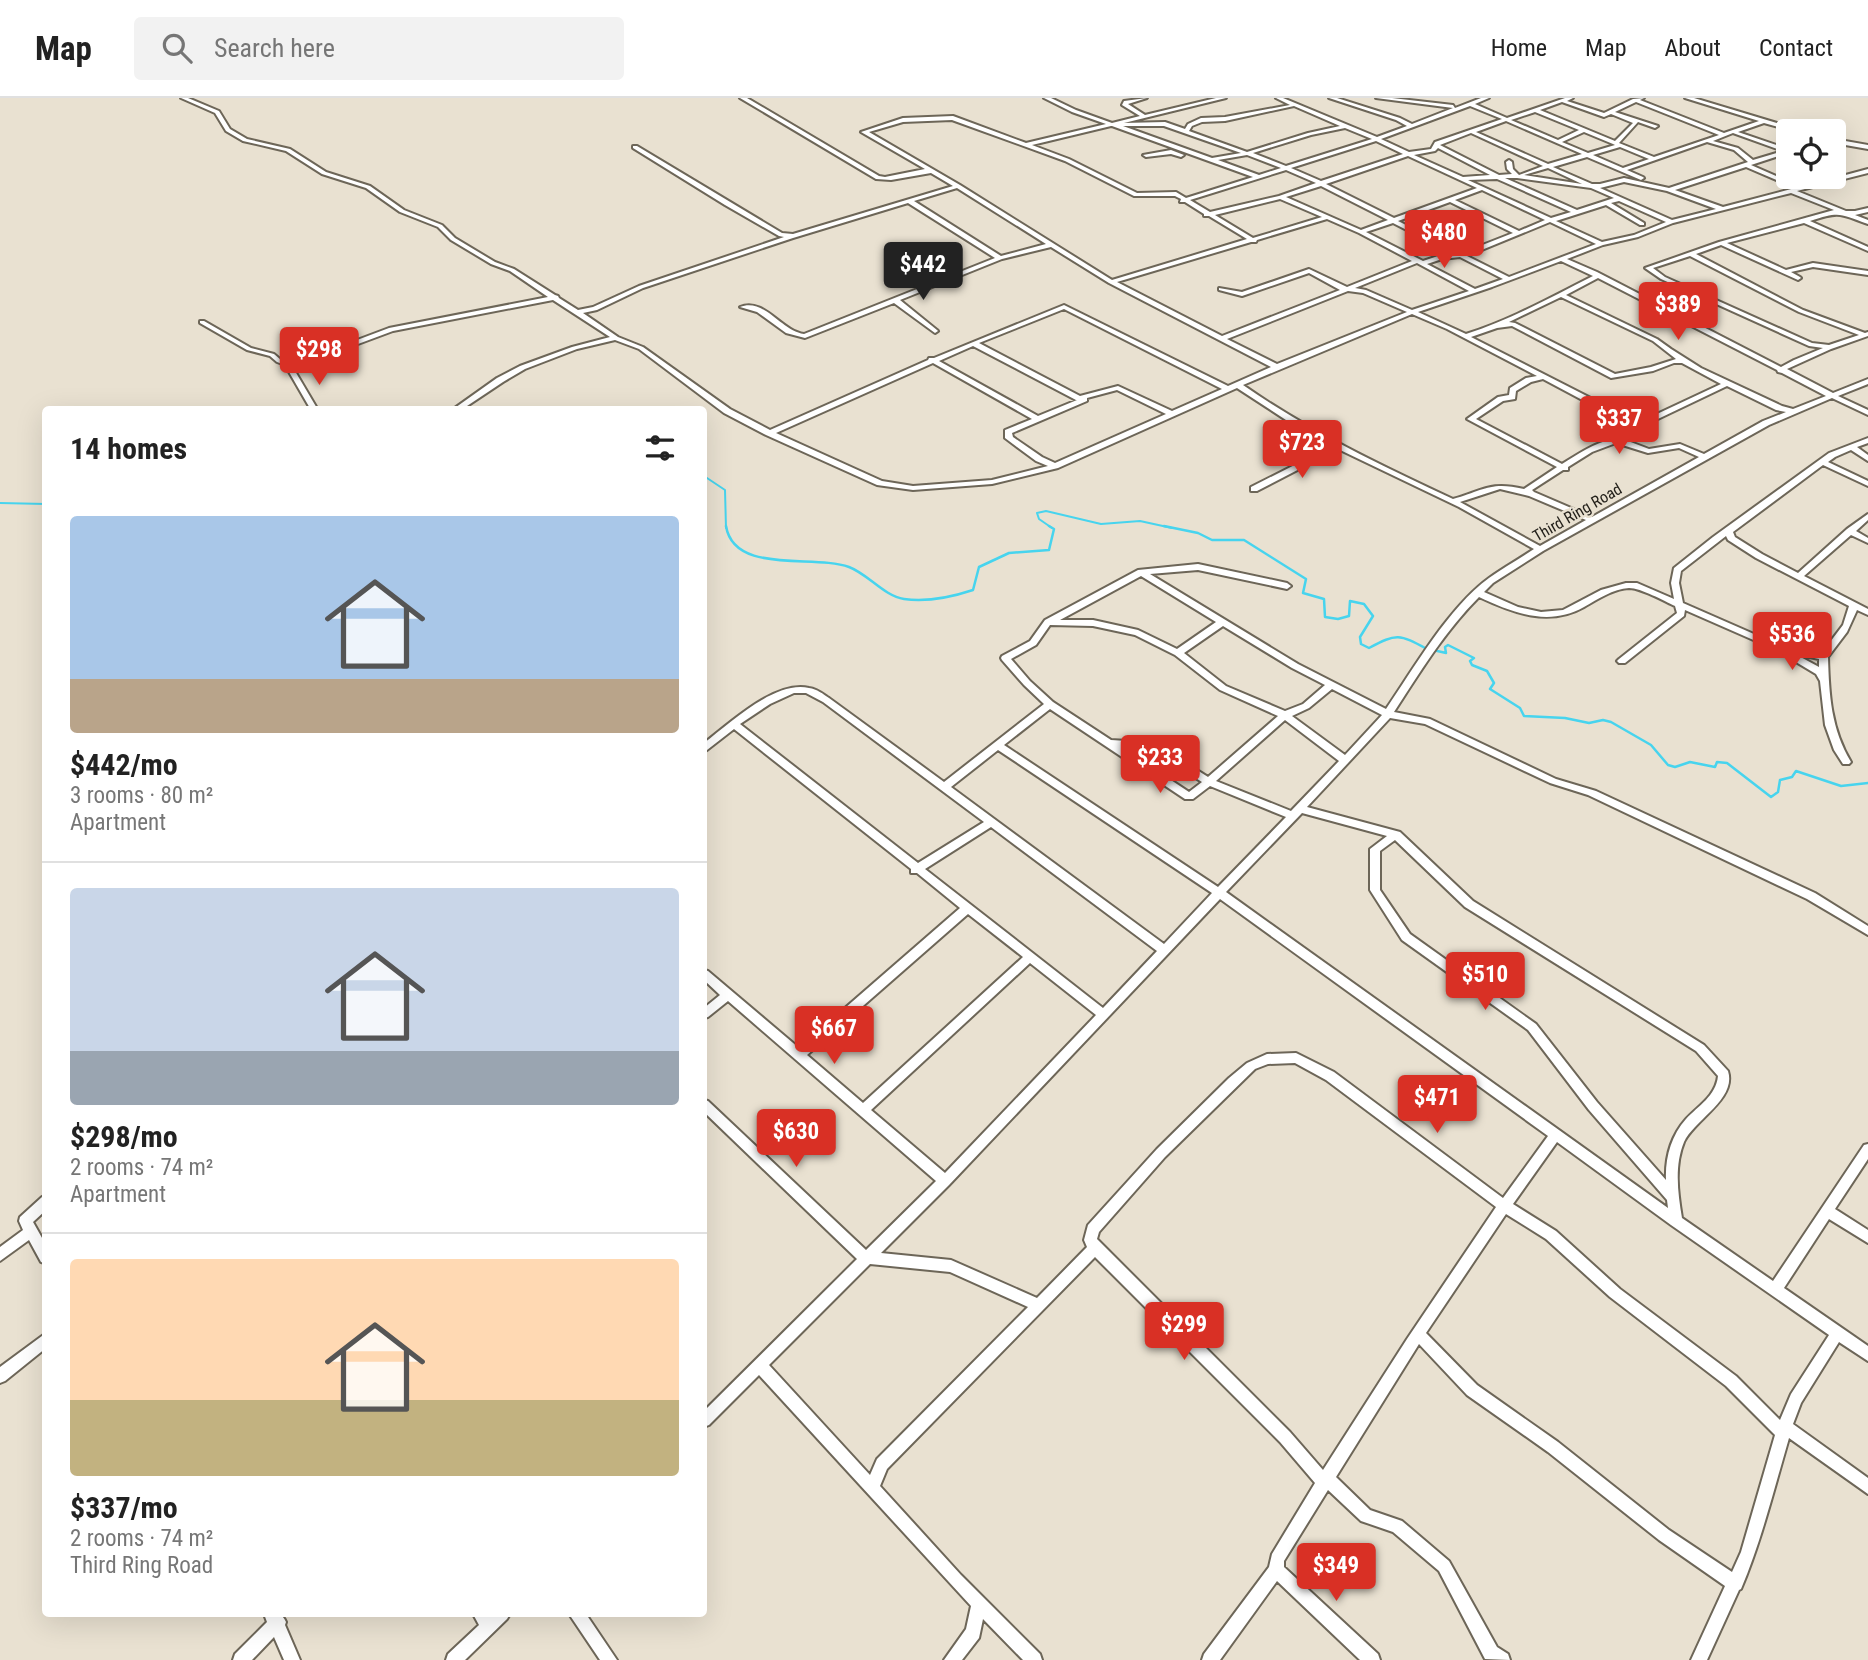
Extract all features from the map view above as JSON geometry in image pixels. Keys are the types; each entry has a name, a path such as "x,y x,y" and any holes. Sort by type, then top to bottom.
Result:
{"street":[{"path":"184,98 217,113 228,130 245,140 288,150 324,173 369,187 402,211 440,226 453,239 556,298 616,338 641,348 727,411 880,483 913,488 992,482 1055,466 1277,367 1410,312 1601,244 1636,236 1671,222 1801,189"},
{"path":"743,98 878,177 891,179 921,170 934,171"},
{"path":"1047,98 1113,125 1257,176"},
{"path":"1144,98 1126,102 1125,106 1141,116 1322,184 1508,279"},
{"path":"1025,145 1219,98"},
{"path":"1279,98 1408,153 1601,244"},
{"path":"1332,98 1398,118 1412,126"},
{"path":"1379,98 1437,107 1462,107"},
{"path":"1182,201 1376,139 1486,98"},
{"path":"1435,148 1437,143 1449,136 1508,121 1570,98"},
{"path":"1688,98 1776,125"},
{"path":"1588,119 1613,113 1638,99 1725,135"},
{"path":"1561,103 1604,115"},
{"path":"1471,104 1669,190 1723,209"},
{"path":"1186,131 1190,125 1201,120 1225,119 1284,106 1298,106"},
{"path":"1536,110 1654,159"},
{"path":"1613,113 1655,126"},
{"path":"1492,186 1617,144 1636,122 1624,116"},
{"path":"1254,241 1171,193 1136,195 1067,160 949,117 904,120 864,132 934,171 1111,282 1277,367"},
{"path":"1622,170 1764,121"},
{"path":"1113,125 1165,124"},
{"path":"1146,155 1171,152 1212,160 1245,154 1347,126"},
{"path":"1557,142 1584,130"},
{"path":"1470,131 1671,222"},
{"path":"1734,132 1776,147"},
{"path":"1708,141 1736,149 1750,164 1776,177"},
{"path":"1846,143 1868,147"},
{"path":"635,147 782,235 793,236"},
{"path":"1206,215 1281,197 1408,153 1435,148 1576,212"},
{"path":"1462,178 1517,176 1595,186 1624,180 1669,190 1776,155"},
{"path":"1509,162 1510,169 1517,176"},
{"path":"1846,177 1868,170"},
{"path":"1846,174 1850,176"},
{"path":"579,312 595,309 641,287 793,236 958,186"},
{"path":"1361,232 1483,188"},
{"path":"1792,191 1832,210 1868,222"},
{"path":"1281,197 1361,232 1475,291"},
{"path":"1221,339 1418,263 1463,255 1517,232 1621,198"},
{"path":"1451,200 1517,232"},
{"path":"909,201 1000,258"},
{"path":"1605,202 1642,224"},
{"path":"1830,347 1811,345 1778,331 1648,268 1832,210"},
{"path":"1844,212 1868,210"},
{"path":"1111,282 1328,217"},
{"path":"1805,220 1868,248"},
{"path":"1721,243 1798,278"},
{"path":"743,307 753,306 791,334 798,336 813,333 1000,258 1050,245"},
{"path":"1689,253 1801,311 1866,335"},
{"path":"1561,258 1595,273 1780,371 1868,413"},
{"path":"1785,272 1813,265 1868,273"},
{"path":"1221,289 1242,294 1309,271 1410,312 1621,417 1642,424"},
{"path":"1464,337 1494,326 1560,294 1596,276 1595,273"},
{"path":"1560,294 1655,340 1662,349 1682,361 1779,408 1791,411"},
{"path":"202,322 249,349 272,355 288,364 305,362 391,329 556,298"},
{"path":"894,299 935,331"},
{"path":"769,433 931,359 1065,307 1228,389"},
{"path":"1494,326 1513,324 1614,376 1682,361"},
{"path":"1780,371 1830,347 1866,335"},
{"path":"463,406 511,374 562,351 616,338"},
{"path":"973,343 1079,398 1086,398"},
{"path":"931,359 1035,418"},
{"path":"288,364 296,373 313,406"},
{"path":"1545,377 1529,380 1513,390 1512,397 1501,399 1471,419 1564,468"},
{"name":"Third Ring Road","path":"707,1417 945,1181 1297,812 1388,714 1432,647 1490,582 1540,549 1704,457 1791,411 1868,382"},
{"path":"1622,441 1632,437 1636,427 1728,383"},
{"path":"1238,385 1265,405 1338,446 1453,501 1540,549"},
{"path":"1055,466 1039,459 1009,438 1008,432 1035,418 1111,389 1126,390 1172,414"},
{"path":"1533,496 1528,489 1530,487 1589,450 1616,440 1648,451 1680,446 1704,457"},
{"path":"1622,661 1681,614 1682,608 1677,601 1677,570 1728,535 1822,462 1868,440"},
{"path":"1254,489 1338,446"},
{"path":"1852,447 1868,459"},
{"path":"1822,462 1868,484"},
{"path":"1453,501 1502,487 1533,496 1592,520"},
{"path":"1800,575 1868,516"},
{"path":"1850,531 1868,541"},
{"path":"1728,535 1759,556 1868,612"},
{"path":"1287,586 1198,567 1141,572 1048,622 1032,643 1005,658 1050,704 1189,797 1285,715 1306,706 1331,685"},
{"path":"1141,572 1331,685 1388,714 1427,721 1542,776 1592,793 1811,896 1868,931"},
{"path":"1479,593 1499,603 1546,617 1576,608 1605,590 1634,585 1677,601 1777,647 1820,672 1824,681"},
{"path":"1846,762 1835,747 1828,719 1823,657 1838,639 1853,613 1854,604"},
{"path":"1048,622 1093,623 1138,633 1178,653 1223,688 1285,715 1345,760"},
{"path":"1178,653 1222,622"},
{"path":"1777,647 1823,657"},
{"path":"707,746 774,697 792,691 808,690 1164,950"},
{"path":"943,788 1050,704"},
{"path":"735,725 915,870 968,907 1102,1014"},
{"path":"1112,743 1139,744 1167,756 1209,782 1297,812 1396,835 1469,904 1700,1048 1724,1075 1721,1091 1683,1131 1675,1153 1671,1196 1676,1221"},
{"path":"999,746 1218,892 1836,1335 1868,1354"},
{"path":"915,870 991,822"},
{"path":"1396,835 1375,849 1375,890 1406,937 1532,1027 1593,1106 1671,1196"},
{"path":"798,1056 968,907"},
{"path":"862,1111 1030,957"},
{"path":"707,977 945,1181"},
{"path":"707,1012 727,996"},
{"path":"1502,1660 1491,1653 1444,1566 1397,1526 1366,1516 1325,1480 1090,1240 1093,1229 1161,1153 1251,1066 1280,1057 1296,1058 1330,1076 1503,1205 1551,1235 1615,1293 1731,1381 1784,1430 1868,1487"},
{"path":"707,1108 865,1258 951,1266 1039,1305"},
{"path":"1210,1660 1276,1570 1277,1559 1325,1480 1503,1205 1556,1134"},
{"path":"1775,1290 1868,1149"},
{"path":"42,1204 25,1221 42,1252"},
{"path":"1827,1211 1868,1237"},
{"path":"0,1255 30,1233"},
{"path":"872,1487 882,1464 1095,1248"},
{"path":"1419,1335 1472,1390 1553,1447 1664,1535 1736,1584"},
{"path":"1699,1660 1748,1554 1784,1430 1797,1399 1836,1335"},
{"path":"0,1376 42,1342"},
{"path":"760,1366 1034,1660"},
{"path":"1276,1570 1372,1660"},
{"path":"952,1660 973,1632 979,1604"},
{"path":"579,1617 609,1660"},
{"path":"241,1660 275,1618 292,1660"},
{"path":"454,1660 485,1620"}],"waterway":[{"path":"707,478 725,490 726,528"},
{"path":"0,503 42,504"},
{"path":"1050,526 1039,519 1037,513 1046,511 1101,524 1140,521 1172,528"},
{"path":"726,526 732,541 744,551 759,557 849,567 897,597 921,600 948,597 973,590 979,567 1009,553 1049,550 1054,529 1050,526"},
{"path":"1164,526 1198,533 1212,540 1244,540 1306,579 1303,593 1324,599 1325,617 1338,619 1349,616 1350,601 1364,604 1373,616 1360,637 1361,644 1369,648 1398,637 1427,649"},
{"path":"1433,650 1446,653 1445,647 1448,645 1474,658 1470,661 1472,665 1487,671 1494,683 1490,689 1520,708 1524,716 1565,718 1589,723 1603,720 1611,722 1651,745 1668,765 1675,767 1690,762 1715,767 1717,762 1727,763 1771,797 1778,792 1780,780 1792,777 1796,771 1841,786 1868,783"}]}
